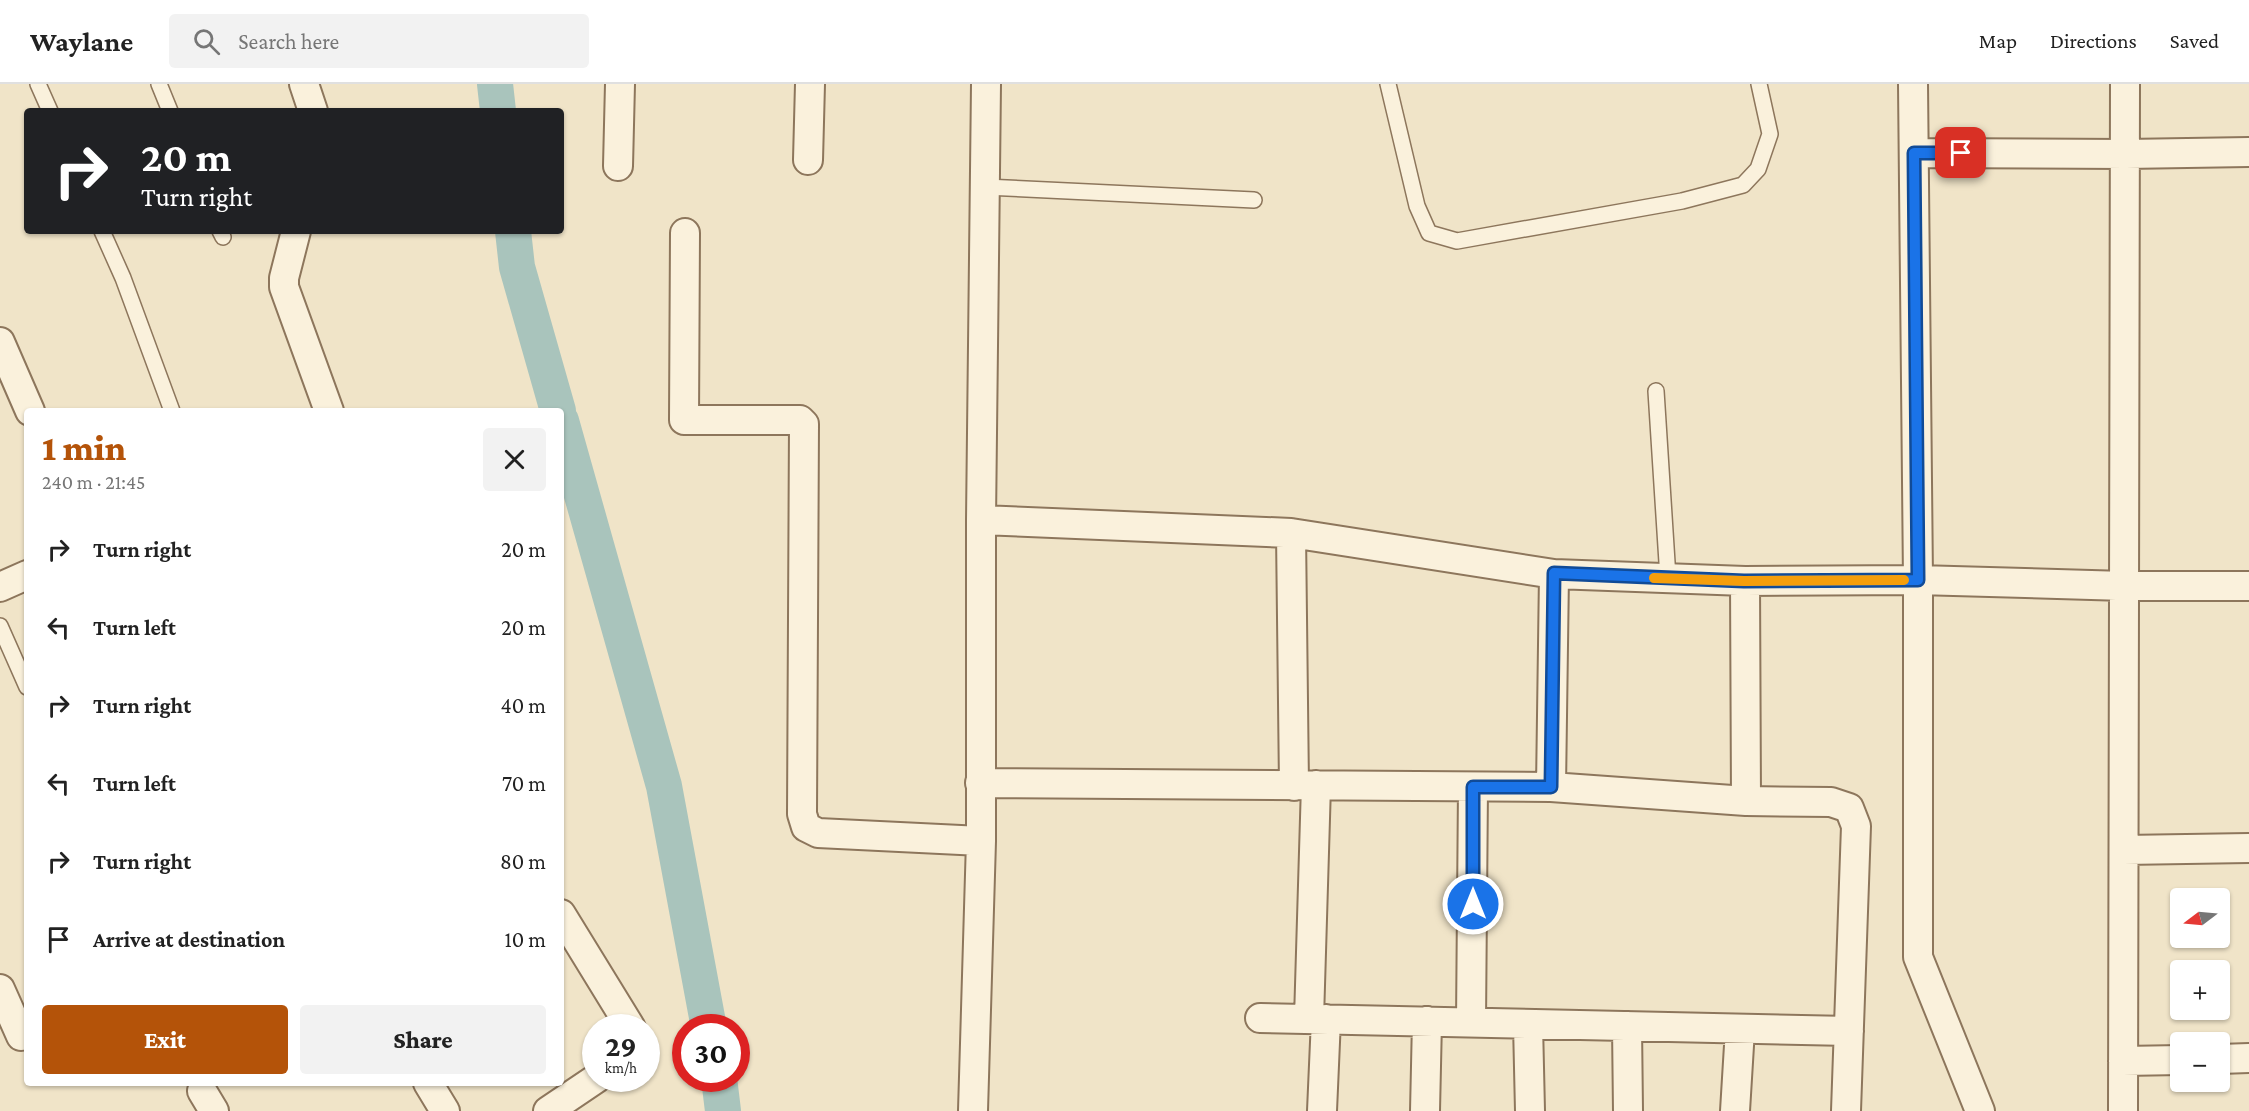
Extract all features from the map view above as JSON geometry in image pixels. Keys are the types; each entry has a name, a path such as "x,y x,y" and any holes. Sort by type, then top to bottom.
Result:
{"street":[{"path":"304,84 312,108"},
{"path":"618,166 620,84"},
{"path":"808,160 810,84"},
{"path":"973,1111 981,841 981,520 986,84"},
{"path":"1913,84 1918,580 1918,957 1980,1111"},
{"path":"2122,1111 2125,84"},
{"path":"1914,153 2249,152"},
{"path":"685,233 684,420 800,420 804,424 802,814 806,827 818,833 981,841"},
{"path":"295,234 284,278 284,287 328,408"},
{"path":"0,342 29,408"},
{"path":"981,520 1291,533 1554,573 1744,581 1918,580 2125,586 2249,586"},
{"path":"1291,533 1322,1111"},
{"path":"1551,787 1554,573"},
{"path":"0,587 24,576"},
{"path":"1744,581 1746,801"},
{"path":"980,783 1551,787 1746,801 1831,802 1849,808 1856,826 1846,1111"},
{"path":"1471,1023 1473,787"},
{"path":"2124,850 2249,848"},
{"path":"564,919 622,1014"},
{"path":"0,988 16,1039"},
{"path":"1260,1018 1849,1031"},
{"path":"1425,1111 1427,1022"},
{"path":"1528,1024 1530,1111"},
{"path":"1627,1026 1628,1111"},
{"path":"1735,1111 1740,1029"},
{"path":"2230,1059 2249,1058"},
{"path":"2123,1061 2170,1060"},
{"path":"430,1086 445,1111"},
{"path":"548,1111 582,1088"}],"lane":[{"path":"38,84 49,108"},
{"path":"159,84 169,108"},
{"path":"1388,84 1417,206 1429,233 1457,241 1682,201 1743,185 1758,169 1770,134 1759,84"},
{"path":"985,187 1254,200"},
{"path":"103,234 123,279 171,408"},
{"path":"1656,391 1668,578"},
{"path":"0,626 24,680"}],"waterway":[{"path":"495,84 498,108"},
{"path":"513,234 517,267 557,408"},
{"path":"564,432 664,786 706,1014"},
{"path":"721,1092 723,1111"}],"slow traffic":[{"path":"1654,578 1744,581 1904,580"}],"route":[{"path":"1473,904 1473,787 1551,787 1554,573 1744,581 1918,580 1914,153 1961,153"}]}
